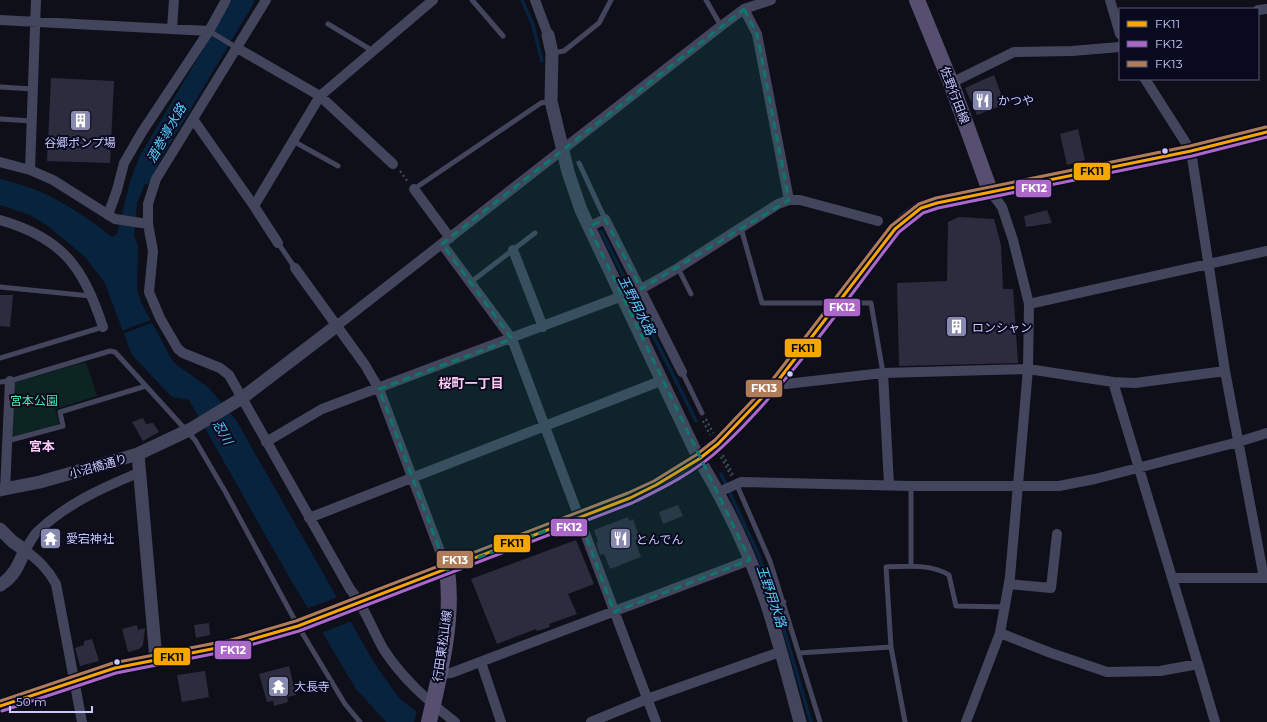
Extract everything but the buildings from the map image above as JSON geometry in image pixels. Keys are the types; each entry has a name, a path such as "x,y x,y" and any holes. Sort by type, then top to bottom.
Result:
{"main road":[{"name":"佐野行田線","path":"916,0 951,83 990,191"},
{"path":"0,706 115,668 232,645 301,625 357,605 630,498 656,485 699,459 718,444 777,382 895,229 921,208 990,191 1191,151 1267,132"},
{"name":"行田東松山線","path":"431,711 440,674 448,607 449,586 447,570"}],"street":[{"path":"30,170 36,0"},
{"path":"172,29 174,0"},
{"path":"111,217 124,163 142,132 212,32 226,0"},
{"path":"266,0 234,46 193,119 156,179 148,204 148,224 153,251 149,292 160,318 178,349 183,353 220,368 229,375 240,399 384,650 431,711 455,722"},
{"path":"254,206 320,96 433,0"},
{"path":"535,0 548,35 552,53 551,101 562,151 570,178 589,227 682,372"},
{"path":"240,399 744,9 771,0"},
{"path":"1110,0 1119,31"},
{"path":"744,9 757,34 789,200"},
{"path":"0,20 212,32"},
{"path":"234,46 320,96 393,164"},
{"path":"951,83 1014,52 1072,51 1119,46"},
{"path":"1146,80 1191,151 1225,371 1266,578 1172,578"},
{"path":"193,119 278,243"},
{"path":"0,162 30,170 53,180 111,217 136,223 148,224"},
{"path":"414,189 471,282 512,339 656,722"},
{"path":"966,722 1000,633 1005,607 1009,584 1028,369 1029,304 1013,240 1002,207 990,191"},
{"path":"266,442 311,414 512,339 632,292 678,268 778,204 789,200 814,203 878,221"},
{"path":"589,227 605,219 663,380 699,459 720,491 769,603 780,652 800,722"},
{"path":"0,220 26,228 45,238 79,270 92,296 103,327"},
{"path":"513,250 543,327"},
{"path":"1029,304 1267,251"},
{"path":"295,268 335,326 365,365 379,389 447,570"},
{"path":"777,382 786,384 883,373 1028,369 1114,382 1135,383 1225,371"},
{"path":"883,373 889,484"},
{"path":"309,518 663,380"},
{"path":"2,490 6,442 5,381"},
{"path":"1114,382 1138,468 1215,722"},
{"name":"小沼橋通り","path":"2,490 40,482 138,454 189,430 240,399"},
{"path":"720,491 733,480 741,482 889,484 911,486 1059,486 1138,468 1267,433"},
{"path":"138,454 138,473 156,659"},
{"path":"0,585 6,582 16,571 36,533 68,507 98,489 138,473"},
{"path":"0,528 13,542 42,563 50,572 56,584 82,722"},
{"path":"1009,584 1050,588 1057,534"},
{"path":"440,674 451,673 481,662 750,560"},
{"path":"1000,633 1051,653 1107,672 1160,671 1198,664"},
{"path":"591,722 647,699 780,652"},
{"path":"481,662 501,722"}],"lane":[{"path":"472,0 503,36"},
{"path":"552,53 564,51 599,23 611,0"},
{"path":"706,0 722,26"},
{"path":"328,24 373,50"},
{"path":"212,32 234,46"},
{"path":"0,87 33,89"},
{"path":"414,189 541,103 551,101"},
{"path":"0,119 32,121"},
{"path":"294,141 338,166"},
{"path":"579,164 605,219"},
{"path":"741,228 762,303 870,304 883,373"},
{"path":"471,282 535,233"},
{"path":"278,243 295,268"},
{"path":"678,268 691,294"},
{"path":"0,287 92,296"},
{"path":"0,358 103,327"},
{"path":"5,381 110,351 115,352 189,430 345,704 360,722"},
{"path":"682,372 702,413"},
{"path":"6,442 64,426 60,412 146,386"},
{"path":"733,480 770,561 820,722"},
{"path":"911,486 911,566"},
{"path":"905,722 892,647 886,566 911,566 944,572 949,575 956,606 1005,607"},
{"path":"769,603 783,602"},
{"path":"799,653 892,647"}],"path":[{"path":"393,164 414,189"},
{"path":"702,413 712,436 702,419"},
{"path":"723,454 733,480"},
{"path":"722,459 733,480"}],"highlighted area":[{"path":"744,9 757,34 789,200 641,289 605,219 589,227 750,560 614,612 579,518 447,570 379,389 512,339 442,244"}],"green space":[{"name":"宮本公園","path":"86,362 97,396 55,409 59,422 56,427 15,437 11,435 13,387 16,382"}],"water":[{"name":"忍川","path":"155,150 151,161 153,165 137,203 134,236 138,245 137,290 142,304 173,362 209,388 236,420 376,666 400,699 430,722 386,722 356,689 288,575 189,400 172,397 132,355 104,281 84,256 48,226 30,215 0,205 0,179 46,194 73,209 112,237 117,234 131,178 143,158 147,159"}],"pier":[{"path":"151,320 152,323 122,334 121,331"},
{"path":"338,597 352,621 321,633 306,609"},
{"path":"417,710 431,720 432,722 414,722"}],"waterway":[{"name":"酒巻導水路","path":"143,175 150,158 244,0"},
{"name":"玉野用水路","path":"522,0 533,25 542,61"},
{"name":"玉野用水路","path":"601,231 696,421"},
{"name":"玉野用水路","path":"721,474 759,556 778,609 811,722"}],"transit line":[{"name":"FK13","path":"0,701 113,663 231,640 296,621 628,493 654,481 696,455 715,440 773,379 891,226 919,204 936,198 1190,146 1266,127"},
{"name":"FK11","path":"0,706 115,668 232,645 298,626 630,498 656,485 699,459 718,444 777,382 895,229 921,208 937,203 1191,151 1267,132"},
{"name":"FK12","path":"2,711 116,673 233,650 299,631 632,503 668,485 702,464 747,423 792,371 899,232 923,213 938,208 1192,156 1267,137"}],"place":[{"name":"かつや","path":"982,100"},
{"name":"谷郷ポンプ場","path":"80,121"},
{"name":"ロンシャン","path":"957,327"},
{"name":"愛宕神社","path":"50,538"},
{"name":"とんでん","path":"620,539"},
{"name":"大長寺","path":"278,686"}],"district":[{"name":"桜町一丁目","path":"471,383"},
{"name":"宮本","path":"42,446"}]}
